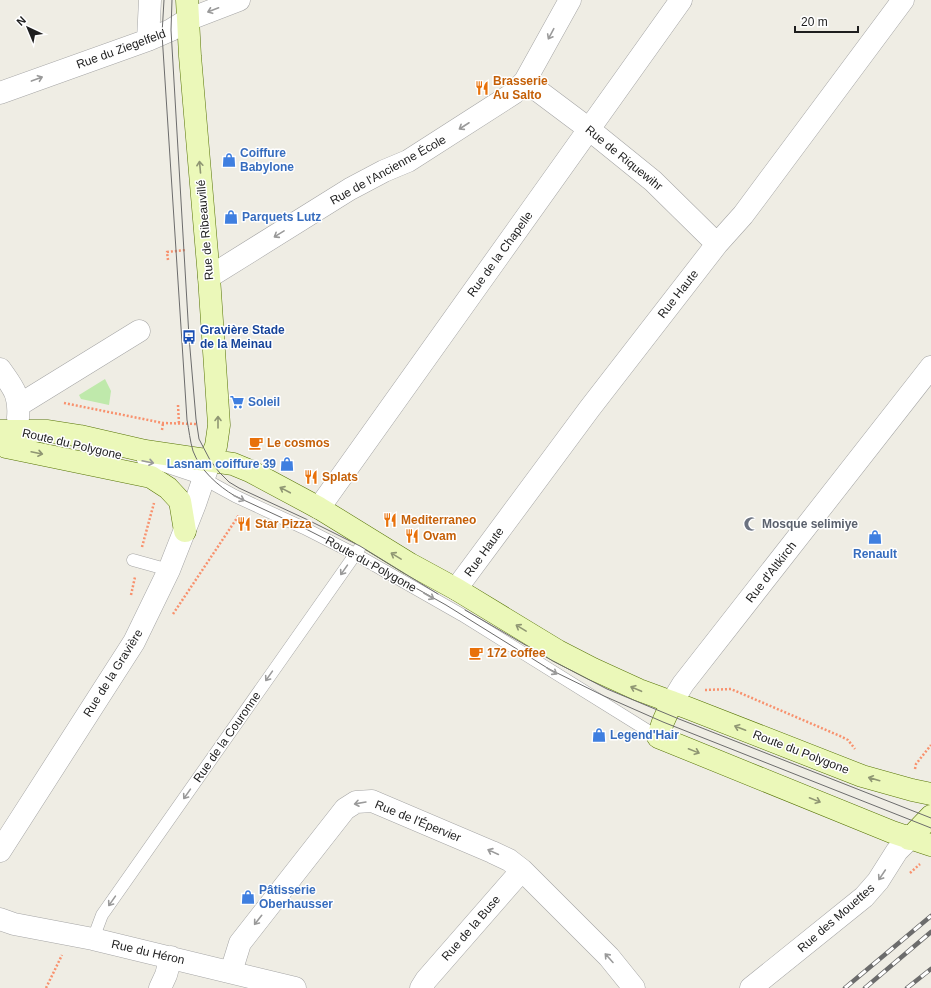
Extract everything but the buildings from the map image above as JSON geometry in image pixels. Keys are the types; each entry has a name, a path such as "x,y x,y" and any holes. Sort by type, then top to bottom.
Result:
{"street":[{"path":"148,40 150,0"},
{"name":"Rue du Ziegelfeld","path":"0,93 148,40 171,30 187,10 238,0"},
{"name":"Rue de l'Ancienne École","path":"210,277 350,189 414,157 514,93 525,81 570,0"},
{"name":"Rue de la Chapelle","path":"319,508 681,0"},
{"name":"Rue Haute","path":"456,589 590,408 717,244 748,208 903,0"},
{"name":"Rue de Ribeauvillé","path":"187,10 210,277 219,425 216,446 207,470"},
{"name":"Rue de Riquewihr","path":"525,81 653,180 717,244"},
{"path":"9,425 139,331"},
{"name":"Rue d'Altkirch","path":"678,693 931,367"},
{"path":"0,369 16,392 9,425"},
{"name":"Route du Polygone","path":"185,530 180,502 168,488 151,477 6,447 9,425 53,418 159,438 207,470 233,464 250,471 319,508 360,546 410,564 456,589 586,666 639,690 678,693 862,776 921,792"},
{"name":"Rue de la Gravière","path":"0,851 134,642 169,570 207,470"},
{"path":"658,737 663,722 678,693"},
{"name":"Route du Polygone","path":"658,737 909,839 931,845"},
{"name":"Rue de l'Épervier","path":"231,972 240,943 345,809 356,802 372,801 509,860 522,870 609,957 634,988"},
{"path":"909,839 931,816"},
{"name":"Rue des Mouettes","path":"751,988 864,897 878,881 897,850 909,839"},
{"name":"Rue de la Buse","path":"422,988 426,980 522,870"},
{"name":"Rue du Héron","path":"0,919 14,924 93,939 171,957 295,988"},
{"path":"160,988 166,975 171,957"}],"lane":[{"name":"Route du Polygone","path":"207,470 235,496 304,528 360,546 462,615 658,737"},
{"name":"Rue de la Couronne","path":"93,939 102,915 360,546"},
{"path":"136,561 169,570"}],"path":[{"path":"58,402 163,423 201,424"},
{"path":"178,405 179,424"},
{"path":"162,430 163,423"},
{"path":"136,561 154,500"},
{"path":"678,693 700,690 731,689 840,736 848,740 857,751"},
{"path":"921,792 916,764 931,745"},
{"path":"46,988 72,935"}],"green space":[{"path":"105,379 111,391 109,405 81,399 79,395"}],"tram line":[{"path":"164,0 162,34 187,420 193,451 200,465 210,477 235,496 304,528 355,554 446,605 549,669 604,696 663,722 931,828"},
{"path":"172,0 171,30 189,337 199,439 210,460 229,482 360,546 438,594"},
{"path":"465,610 553,661 607,689 679,719 931,818"}],"railway":[{"path":"845,988 931,916"},
{"path":"865,988 931,932"},
{"path":"907,988 931,969"}],"place":[{"name":"Brasserie Au Salto","path":"482,88"},
{"name":"Coiffure Babylone","path":"229,160"},
{"name":"Parquets Lutz","path":"231,217"},
{"name":"Gravière Stade de la Meinau","path":"189,337"},
{"name":"Soleil","path":"237,402"},
{"name":"Le cosmos","path":"256,443"},
{"name":"Lasnam coiffure 39","path":"287,464"},
{"name":"Splats","path":"311,477"},
{"name":"Mediterraneo","path":"390,520"},
{"name":"Star Pizza","path":"244,524"},
{"name":"Mosque selimiye","path":"751,524"},
{"name":"Ovam","path":"412,536"},
{"name":"Renault","path":"875,537"},
{"name":"172 coffee","path":"476,653"},
{"name":"Legend'Hair","path":"599,735"},
{"name":"Pâtisserie Oberhausser","path":"248,897"}]}
